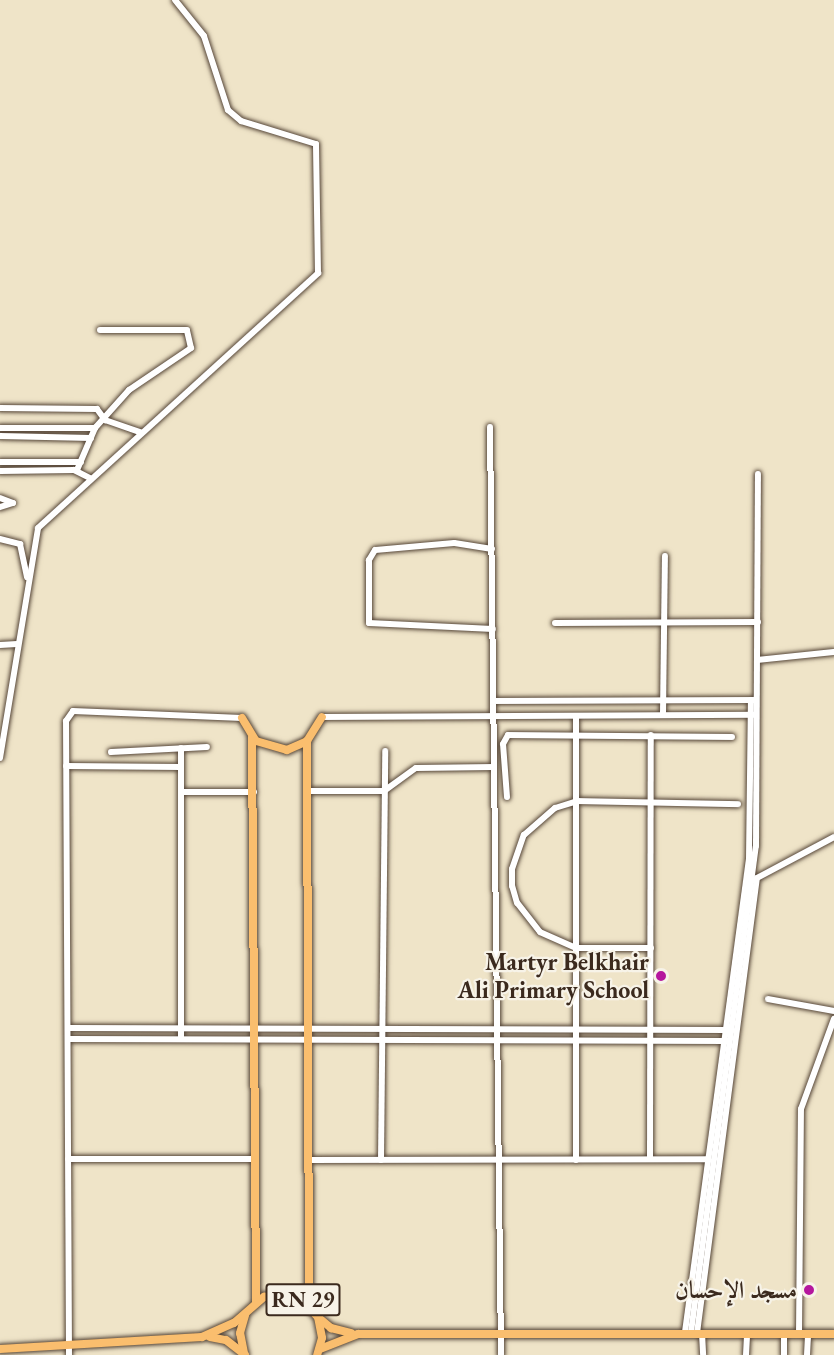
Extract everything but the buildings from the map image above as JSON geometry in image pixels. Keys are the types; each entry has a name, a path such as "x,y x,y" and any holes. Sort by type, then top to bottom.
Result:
{"main road":[{"path":"309,1304 308,741 322,717"},
{"path":"242,718 252,737 254,792 256,1302"},
{"path":"252,737 276,750 308,741"},
{"name":"RN 29","path":"202,1337 227,1328 256,1302 283,1294 309,1304 318,1317 331,1328 358,1334 501,1332 834,1334"},
{"name":"RN 29","path":"245,1355 240,1333 247,1311"},
{"name":"RN 29","path":"318,1317 318,1352 358,1334"},
{"name":"RN 29","path":"0,1349 69,1351 202,1337 226,1340 245,1355"}],"street":[{"path":"0,758 27,577 38,528 140,432 318,273 320,246 316,144 241,121 228,110 204,36 175,0"},
{"path":"77,470 95,428 105,420 129,390 188,354 191,336 187,330 100,330"},
{"path":"0,408 98,409 105,420 140,432"},
{"path":"0,428 95,428"},
{"path":"490,428 501,1355"},
{"path":"0,436 91,438"},
{"path":"0,462 81,462"},
{"path":"0,471 77,470 90,478"},
{"path":"703,1355 694,1333 709,1159 724,1041 756,846 754,700 758,622 758,474"},
{"path":"0,498 13,503 0,507"},
{"path":"0,539 21,544 27,577"},
{"path":"492,549 454,543 375,550 369,560 369,623 493,629"},
{"path":"663,714 665,556"},
{"path":"555,623 758,622"},
{"path":"0,645 17,644"},
{"path":"757,660 834,652"},
{"path":"494,701 754,700"},
{"path":"69,1351 66,721 73,711 242,718"},
{"path":"322,717 754,715"},
{"path":"576,716 576,1160"},
{"path":"507,797 504,738 575,734 732,737"},
{"path":"650,1160 650,1041 653,1030 651,735"},
{"path":"111,752 207,747"},
{"path":"181,748 181,1039"},
{"path":"381,1160 385,751"},
{"path":"66,766 181,767"},
{"path":"308,791 384,791 416,768 494,767"},
{"path":"181,792 254,792"},
{"path":"651,948 576,948 556,942 527,919 517,903 512,869 524,835 538,819 575,802 738,804"},
{"path":"694,1333 757,878 834,837"},
{"path":"768,999 834,1011"},
{"path":"807,1355 804,1334 801,1109 834,1019"},
{"path":"68,1028 726,1030"},
{"path":"68,1039 724,1041"},
{"path":"68,1159 256,1159"},
{"path":"310,1160 709,1159"},
{"path":"746,1355 747,1334"},
{"path":"784,1334 784,1355"}],"place":[{"name":"Martyr Belkhair Ali Primary School","path":"661,976"},
{"name":"مسجد الإحسان","path":"809,1290"}]}
